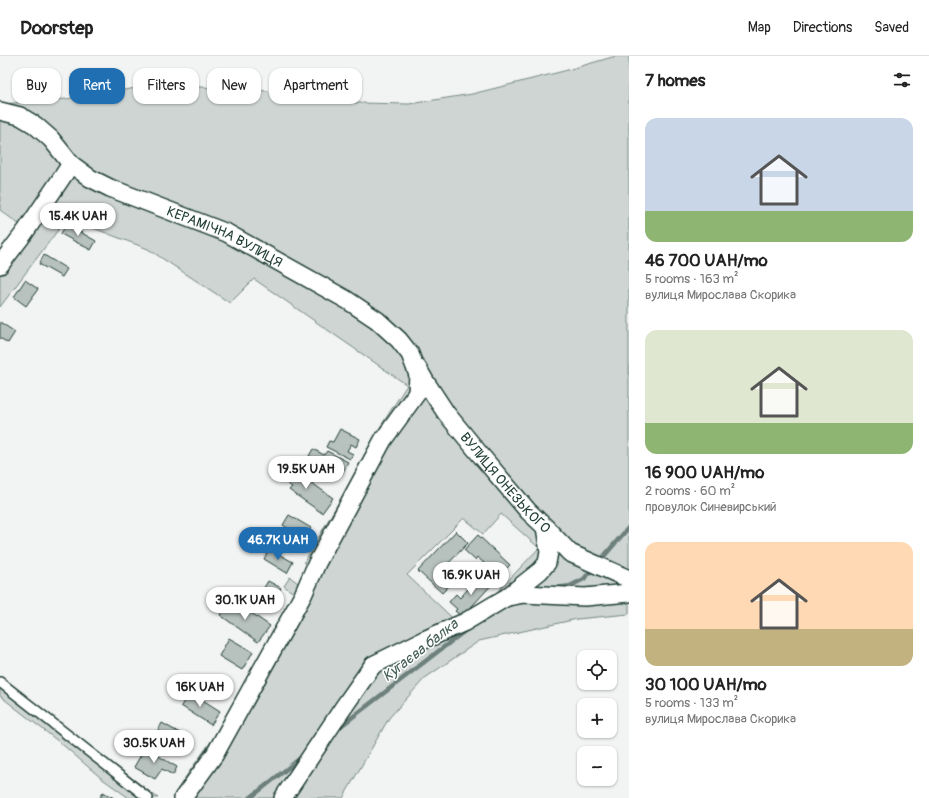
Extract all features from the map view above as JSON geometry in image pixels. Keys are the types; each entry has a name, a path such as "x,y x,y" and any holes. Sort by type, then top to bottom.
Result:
{"street":[{"name":"КЕРАМІЧНА ВУЛИЦЯ","path":"0,112 20,116 35,125 51,139 71,164 90,178 110,188 227,233 347,300 376,320 400,340 410,354 418,375 416,393 383,440 317,563 303,595 215,754 183,798"},
{"path":"0,265 71,164"},
{"name":"ВУЛИЦЯ ОНЕЗЬКОГО","path":"410,354 446,413 528,511 570,553 629,579"},
{"path":"283,798 373,665 465,622 507,597 540,570 546,563 549,552 545,527"},
{"path":"507,597 524,594 585,597 629,593"}],"lane":[{"path":"0,682 148,798"}],"shaded area":[{"path":"616,56 629,56 629,614 577,619 479,641 425,678 389,718 343,798 172,798 212,740 295,594 284,586 290,577 298,583 309,566 304,562 377,432 407,385 254,279 230,303 148,249 67,218 0,307 0,262 24,228 0,210 0,104 61,104 61,99 69,99 69,104 125,104 125,90 133,89 133,104 199,104 199,87 207,87 207,104 261,104 261,91 269,91 269,104 409,104 472,94 564,71","holes":["501,514 539,548 463,628 407,575 464,518 483,534"]},
{"path":"0,677 158,798 129,798 101,778 63,745 0,696"}],"building":[{"path":"66,224 96,241 91,250 61,234"},
{"path":"44,255 67,269 62,277 39,264"},
{"path":"25,280 38,289 26,306 14,297"},
{"path":"0,322 15,332 8,343 0,338"},
{"path":"340,429 360,439 356,447 351,444 347,451 353,454 350,459 326,447 329,441 333,442"},
{"path":"313,449 324,455 327,451 348,462 342,474 309,456"},
{"path":"288,466 333,498 322,513 289,490 292,487 279,478"},
{"path":"289,515 311,528 304,539 283,525"},
{"path":"456,531 468,543 441,571 453,582 442,593 418,571"},
{"path":"478,535 510,565 497,578 482,564 484,563 477,557 475,560 464,550"},
{"path":"269,549 293,562 287,573 264,559"},
{"path":"490,574 496,580 462,617 455,611 457,609 449,602 456,594 460,598 475,581 480,585"},
{"path":"268,581 281,588 272,603 259,596"},
{"path":"231,599 270,626 258,642 220,615"},
{"path":"229,638 253,652 242,670 219,656"},
{"path":"190,692 220,711 211,725 181,706"},
{"path":"162,723 185,736 175,754 152,741"},
{"path":"145,748 177,767 173,775 162,769 155,779 134,767"},
{"path":"103,792 114,798 100,798"}],"waterway":[{"name":"Кугаєва балка","path":"599,562 629,527"},
{"name":"Кугаєва балка","path":"556,588 570,586 584,579 594,567"},
{"name":"Кугаєва балка","path":"337,729 466,630"},
{"name":"Кугаєва балка","path":"250,798 303,756"}]}
